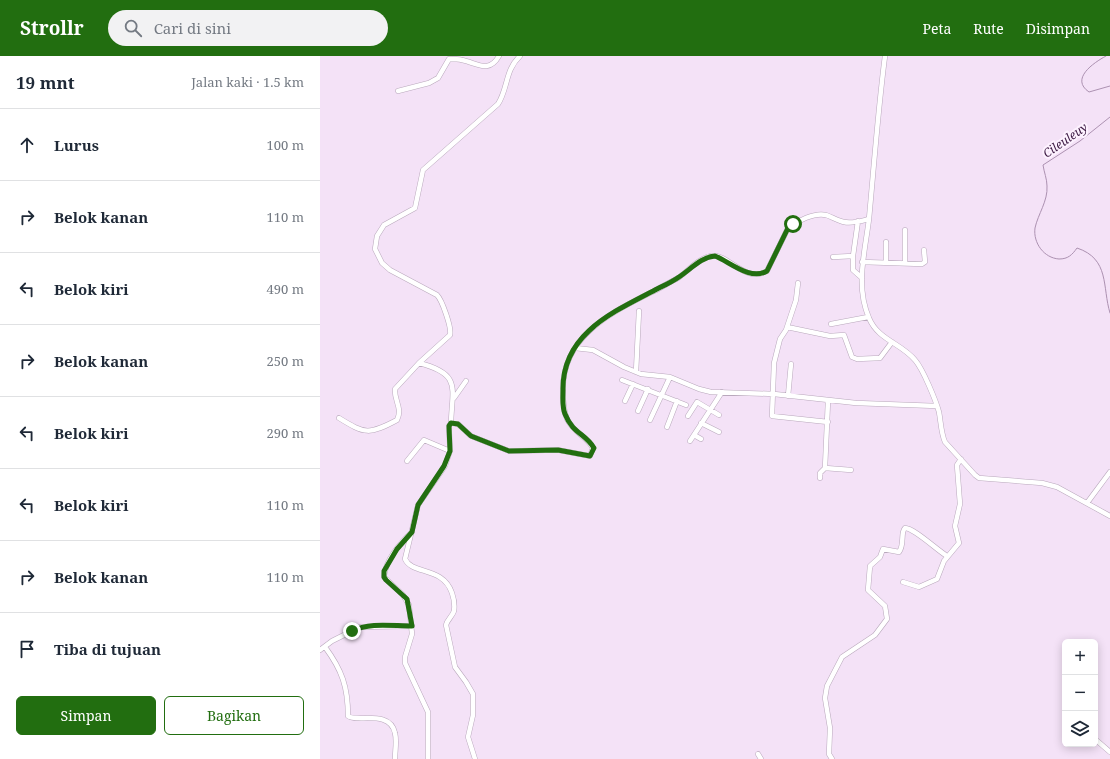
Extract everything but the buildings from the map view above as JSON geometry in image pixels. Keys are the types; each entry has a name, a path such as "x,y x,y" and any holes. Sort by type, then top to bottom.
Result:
{"street":[{"path":"398,91 429,83 438,78 449,59 461,59 486,67 492,64 499,56"},
{"path":"339,418 356,429 368,432 385,427 397,420 400,410 395,396 395,389 419,364 448,338 451,326 439,296 387,267 375,250 375,241 380,229 389,221 415,208 423,170 498,104 508,74 520,56"},
{"path":"885,56 869,219 862,262 864,300 868,317 876,330 915,359 937,406 942,436 949,448 978,478 1042,483 1057,487 1110,516"},
{"path":"451,423 458,424 471,436 509,451 558,450 590,456 594,448 590,442 574,431 564,413 562,376 582,336 596,324 634,300 678,278 705,258 715,256 736,268 754,274 760,274 767,271 788,228 793,224 812,216 824,214 844,222 858,222 869,219"},
{"path":"858,222 852,256 853,270 862,278"},
{"path":"905,230 905,263"},
{"path":"886,242 886,262"},
{"path":"862,262 924,264 924,250"},
{"path":"833,257 852,256"},
{"path":"798,283 796,300 787,328 781,336 774,363 774,394 771,413 773,417 828,422"},
{"path":"636,372 639,311"},
{"path":"831,324 868,317"},
{"path":"787,328 830,336 844,334 852,357 857,359 880,358 892,342"},
{"path":"575,348 593,350 636,372 670,377 699,389 722,392 774,394 828,401 937,406"},
{"path":"419,364 432,367 444,373 453,387 454,398 451,423 449,426 450,451 444,466 418,505 406,556 406,562 414,568 434,573 450,586 454,598 453,613 446,624 455,667 473,694 473,715 468,737 475,759"},
{"path":"788,396 791,364"},
{"path":"650,420 670,377"},
{"path":"622,380 686,405"},
{"path":"454,398 466,381"},
{"path":"625,401 633,384"},
{"path":"638,410 648,389"},
{"path":"690,441 722,392"},
{"path":"667,427 677,401"},
{"path":"820,478 820,473 825,468 828,401"},
{"path":"688,416 696,402 719,415"},
{"path":"701,423 719,432"},
{"path":"694,435 701,439"},
{"path":"408,461 424,440 450,451"},
{"path":"903,582 919,587 929,581 936,580 947,556 955,550 959,543 955,526 960,504 957,465 961,459"},
{"path":"825,468 851,470"},
{"path":"1086,503 1110,472"},
{"path":"832,759 829,754 830,728 825,698 827,686 842,657 871,638 885,624 887,619 884,606 868,590 870,566 880,556 883,549 899,552 903,545 903,532 905,528 918,533 934,548 947,556"},
{"path":"412,532 397,549 384,571 384,577 407,599 412,626 405,664 428,712 428,759"},
{"path":"320,650 332,641 360,627 412,626"},
{"path":"325,647 342,675 346,689 348,716 353,719 377,718 390,725 396,735 395,759"},
{"path":"1098,742 1110,752"},
{"path":"758,754 761,759"}],"waterway":[{"name":"Cileuleuy","path":"1106,56 1090,67 1083,77 1082,82 1084,87 1089,92 1110,86"},
{"name":"Cileuleuy","path":"1110,117 1080,141 1043,165 1047,181 1047,192 1035,228 1038,244 1044,253 1049,256 1062,259 1071,255 1077,248 1088,253 1095,259 1103,275 1110,313"}],"route":[{"path":"352,631 360,627 370,625 412,626 410,605 407,599 386,580 384,577 384,571 401,543 412,532 414,517 418,505 444,466 450,451 449,426 451,423 455,422 471,436 493,446 509,451 534,452 558,450 586,457 590,456 594,448 590,442 574,431 564,413 563,405 562,376 565,366 582,336 596,324 634,300 678,278 710,256 718,257 746,272 760,274 767,271 788,228 793,224"}]}
